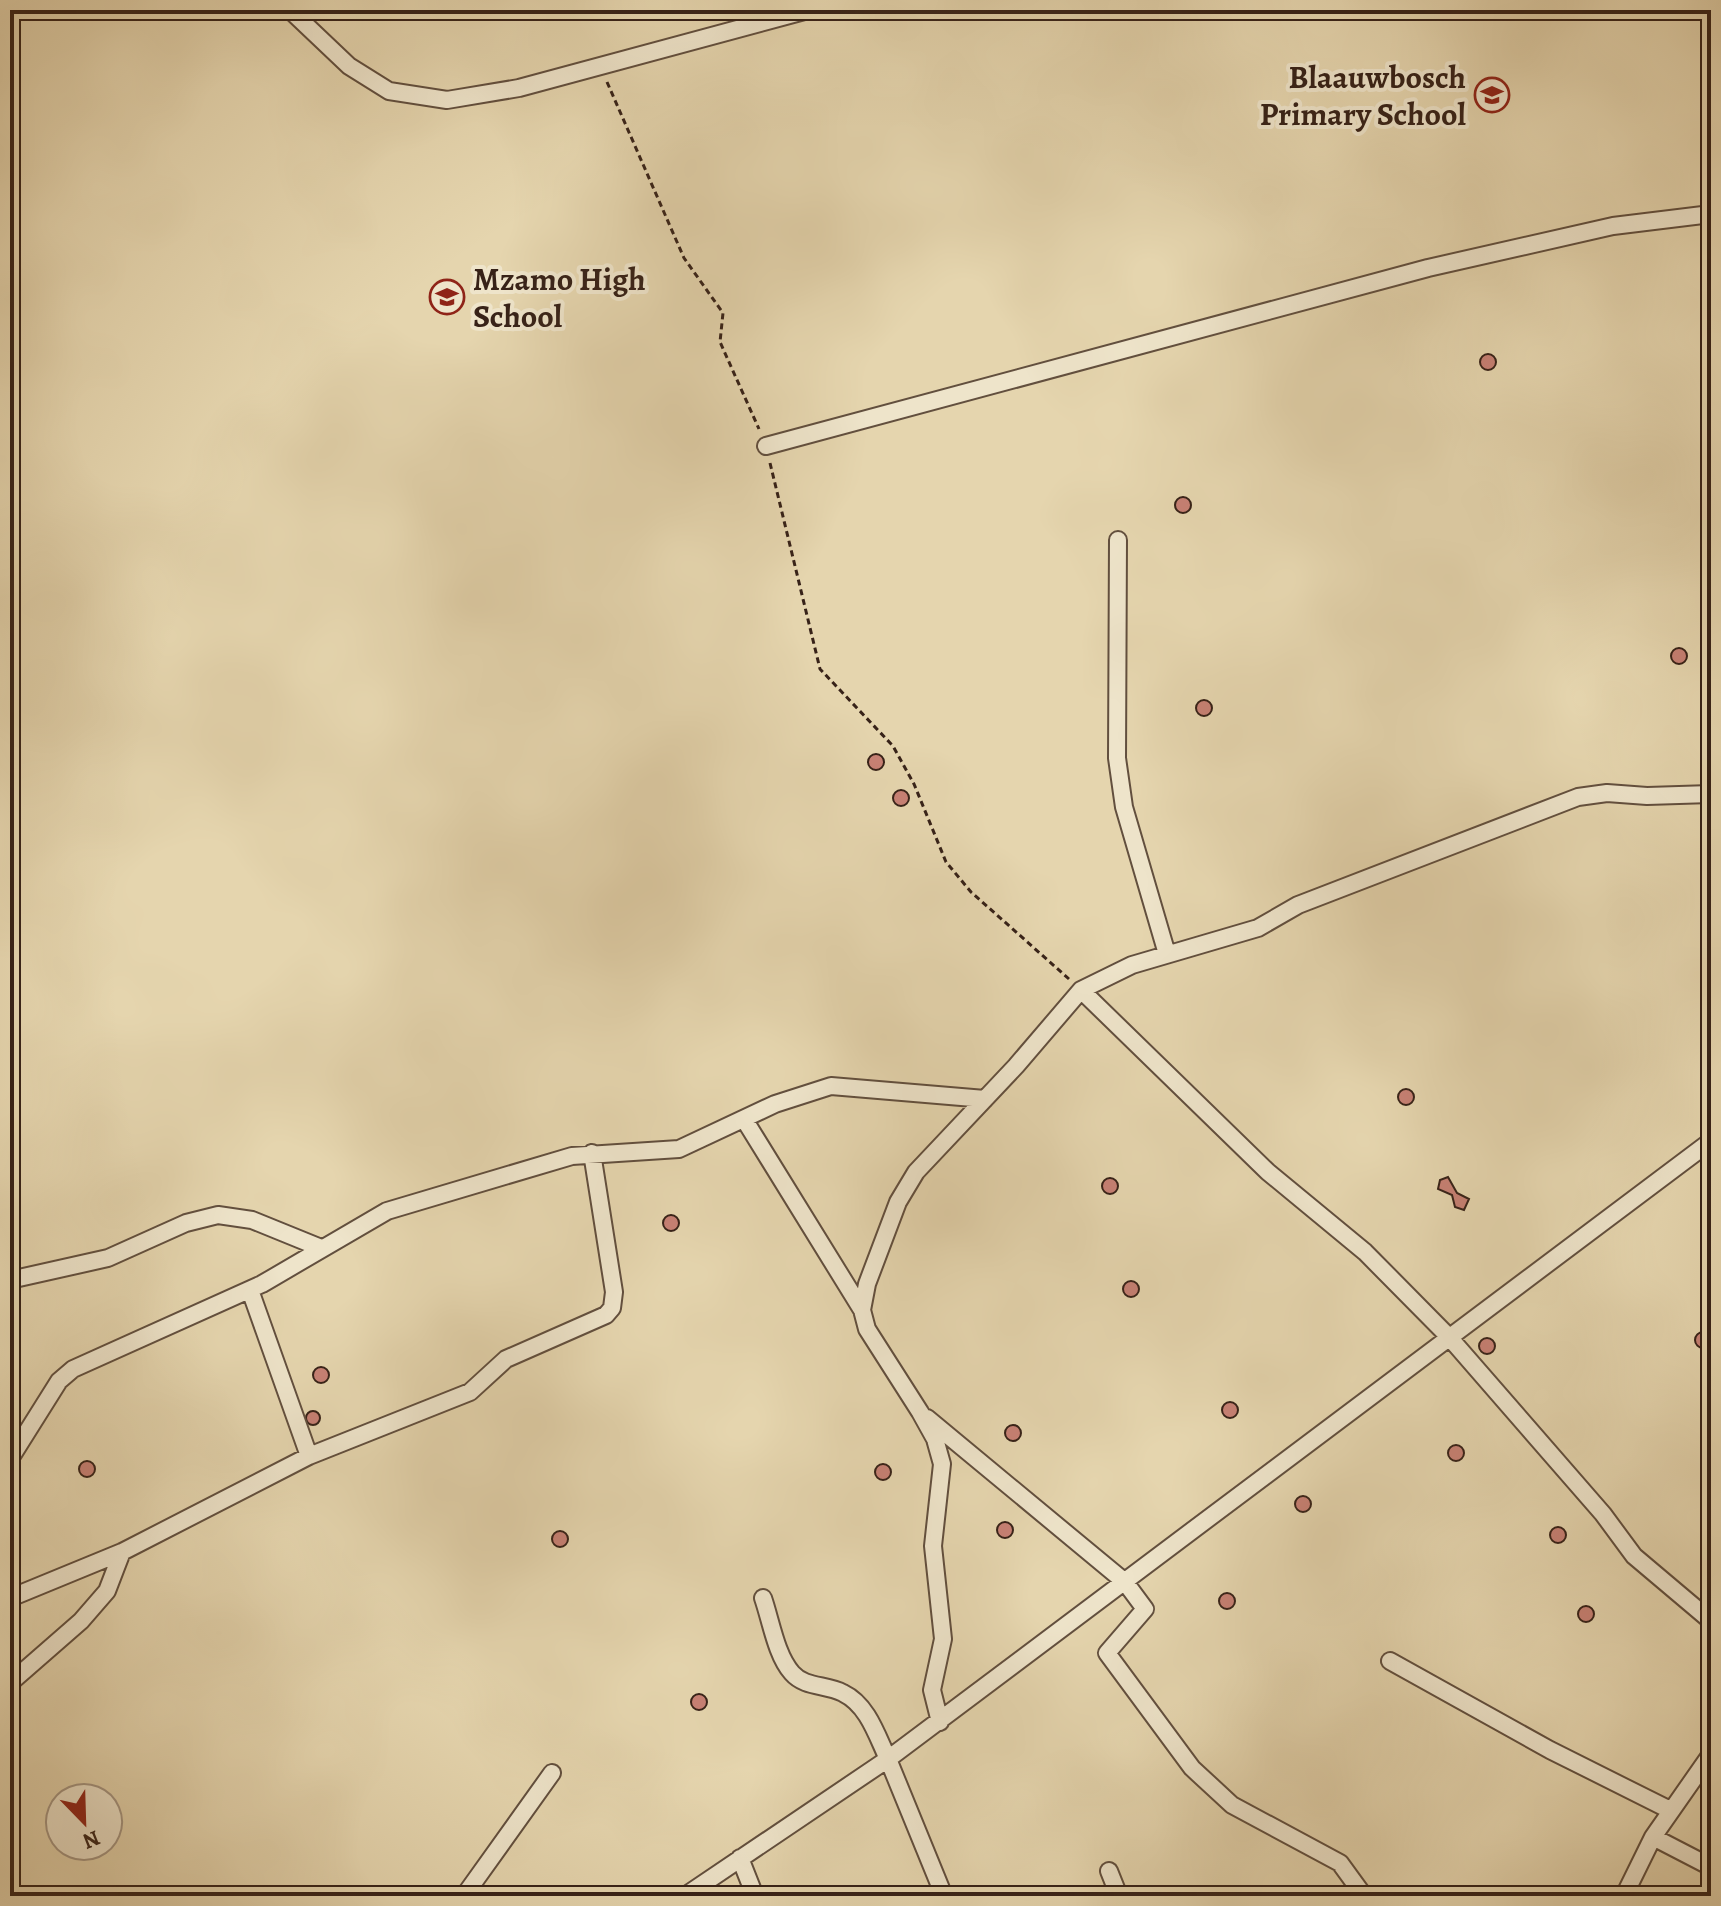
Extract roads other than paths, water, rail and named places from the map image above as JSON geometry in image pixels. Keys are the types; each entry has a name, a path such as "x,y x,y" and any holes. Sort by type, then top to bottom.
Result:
{"street":[{"path":"290,10 349,66 389,91 447,100 601,67 808,10"},
{"path":"766,446 1428,268 1613,226 1711,214"},
{"path":"1118,540 1117,758 1124,807 1167,954"},
{"path":"862,1310 867,1284 898,1202 916,1172 1081,990 1132,965 1258,928 1326,893 1578,797 1607,793 1647,796 1711,794"},
{"path":"1081,990 1268,1172 1365,1252 1449,1337 1603,1514 1634,1556 1711,1621"},
{"path":"10,1459 59,1381 73,1369 250,1290 387,1211 592,1153 668,1152 812,1090 831,1086 985,1099"},
{"path":"744,1119 862,1310 867,1329 920,1412 940,1453 943,1477 933,1546 943,1639 932,1690 940,1722"},
{"path":"685,1896 940,1722 1711,1141"},
{"path":"10,1598 122,1552 309,1456 470,1392 506,1359 606,1315 612,1308 614,1292 592,1153"},
{"path":"10,1280 108,1258 186,1223 218,1215 266,1225 321,1248"},
{"path":"250,1290 309,1456"},
{"path":"920,1412 1125,1582 1145,1609 1107,1653 1192,1768 1232,1805 1340,1863 1364,1896"},
{"path":"10,1683 81,1621 107,1591 122,1552"},
{"path":"763,1598 790,1672 801,1681 843,1693 859,1705 869,1718 944,1896"},
{"path":"1390,1661 1550,1750 1670,1810"},
{"path":"1624,1896 1653,1837 1711,1754"},
{"path":"464,1896 552,1773"},
{"path":"1653,1837 1711,1867"},
{"path":"740,1858 755,1896"},
{"path":"1109,1871 1119,1896"}],"place":[{"name":"Blaauwbosch Primary School","path":"1492,95"},
{"name":"Mzamo High School","path":"447,297"}]}
